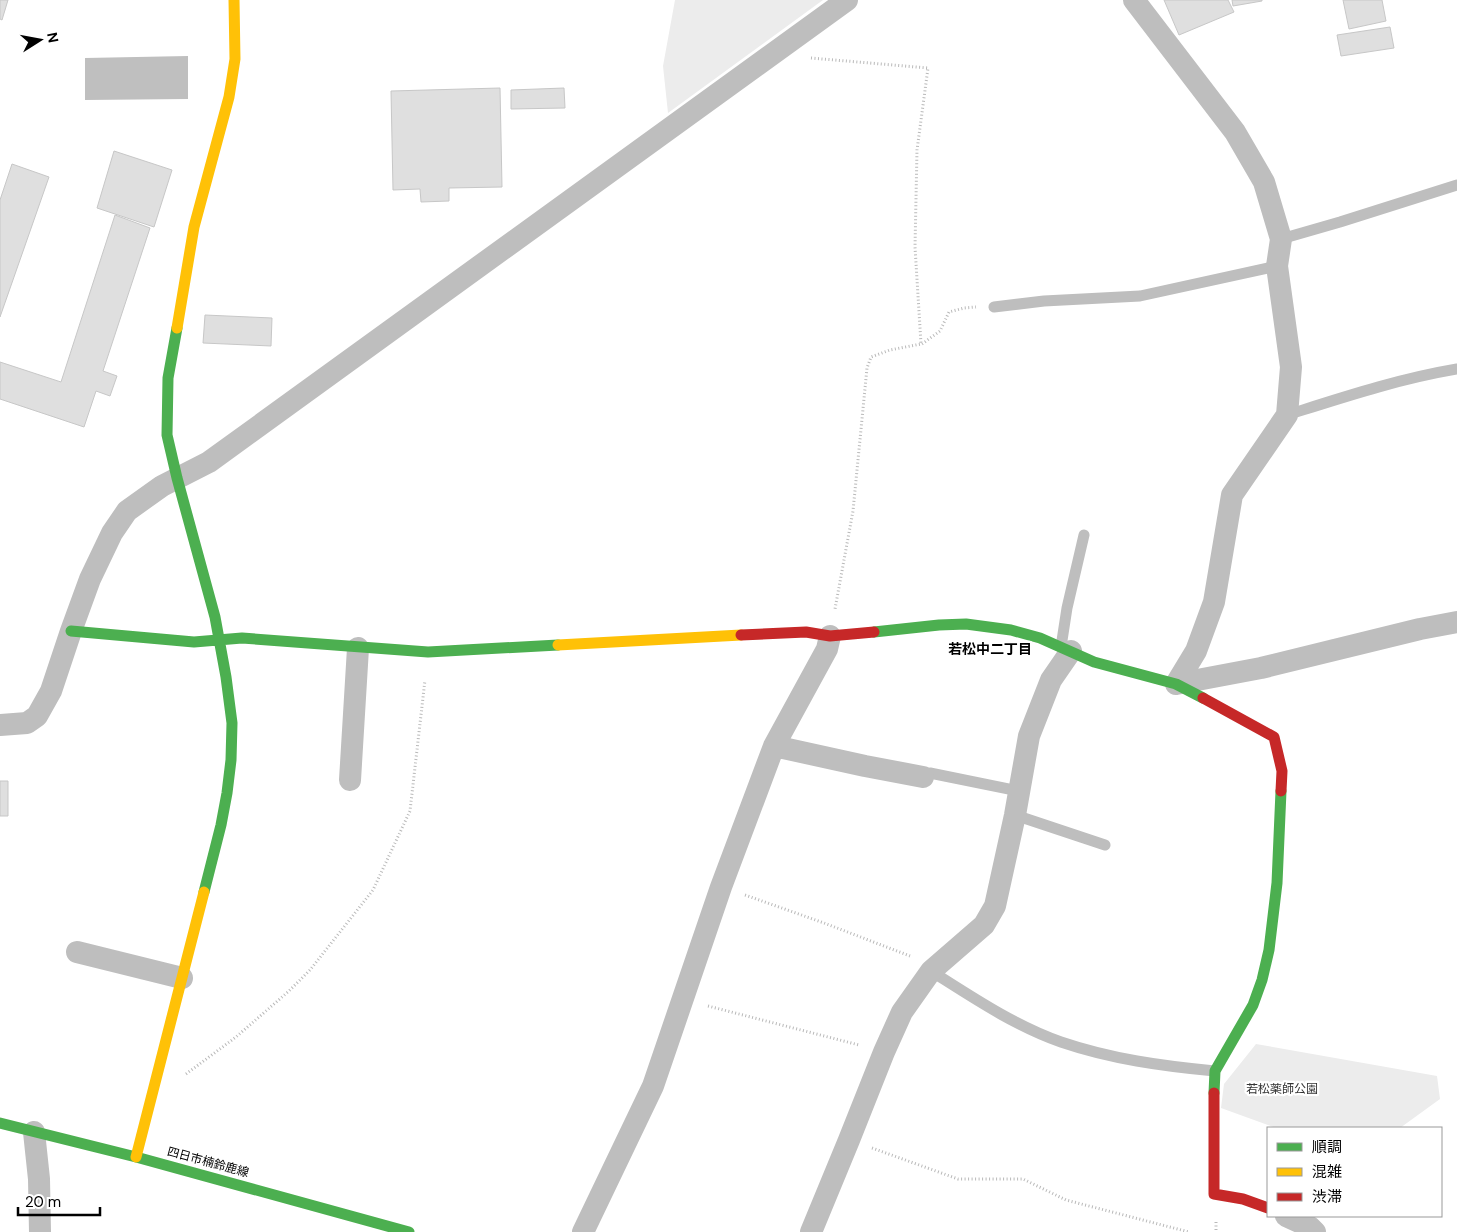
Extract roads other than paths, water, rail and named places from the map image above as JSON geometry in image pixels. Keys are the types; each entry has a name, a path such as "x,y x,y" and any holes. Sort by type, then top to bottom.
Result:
{"street":[{"path":"136,1157 221,825 230,775 232,738 230,706 219,639 167,435 168,378 194,227 229,97 235,59 234,0"},
{"path":"0,725 27,724 37,716 51,690 90,579 112,533 127,511 162,486 209,462 847,0"},
{"path":"1134,0 1235,132 1264,182 1281,239 1277,266 1291,367 1287,416 1232,495 1214,602 1196,651 1176,684"},
{"path":"1176,684 1261,668 1420,629 1457,622"},
{"path":"71,631 194,642 242,638 428,652 806,632 830,636 966,624 1011,630 1040,638 1094,662 1176,684 1274,737 1282,771 1277,883 1267,958 1262,980 1253,1004 1214,1071 1213,1100 1214,1194 1243,1199 1267,1208"},
{"path":"583,1232 653,1086 721,887 774,746 827,649 830,636"},
{"path":"350,780 358,648"},
{"path":"811,1232 902,1012 930,971 984,925 995,906 1015,814 1029,736 1051,680 1066,649"},
{"path":"774,746 923,777"},
{"path":"77,952 182,978"},
{"name":"四日市楠鈴鹿線","path":"0,1123 136,1157 408,1232"},
{"path":"34,1132 39,1179 40,1232"},
{"path":"1288,1217 1310,1227 1315,1232"}],"lane":[{"path":"1281,239 1457,185"},
{"path":"994,307 1044,301 1140,296 1277,266"},
{"path":"1287,416 1373,388 1427,374 1457,369"},
{"path":"1066,649 1067,608 1084,534"},
{"path":"923,777 930,773 1019,791"},
{"path":"1015,814 1106,845"},
{"path":"930,971 1019,1024 1061,1042 1123,1059 1170,1067 1214,1071"}],"district":[{"name":"若松中二丁目","path":"990,649"}],"park label":[{"name":"若松薬師公園","path":"1282,1089"}]}
